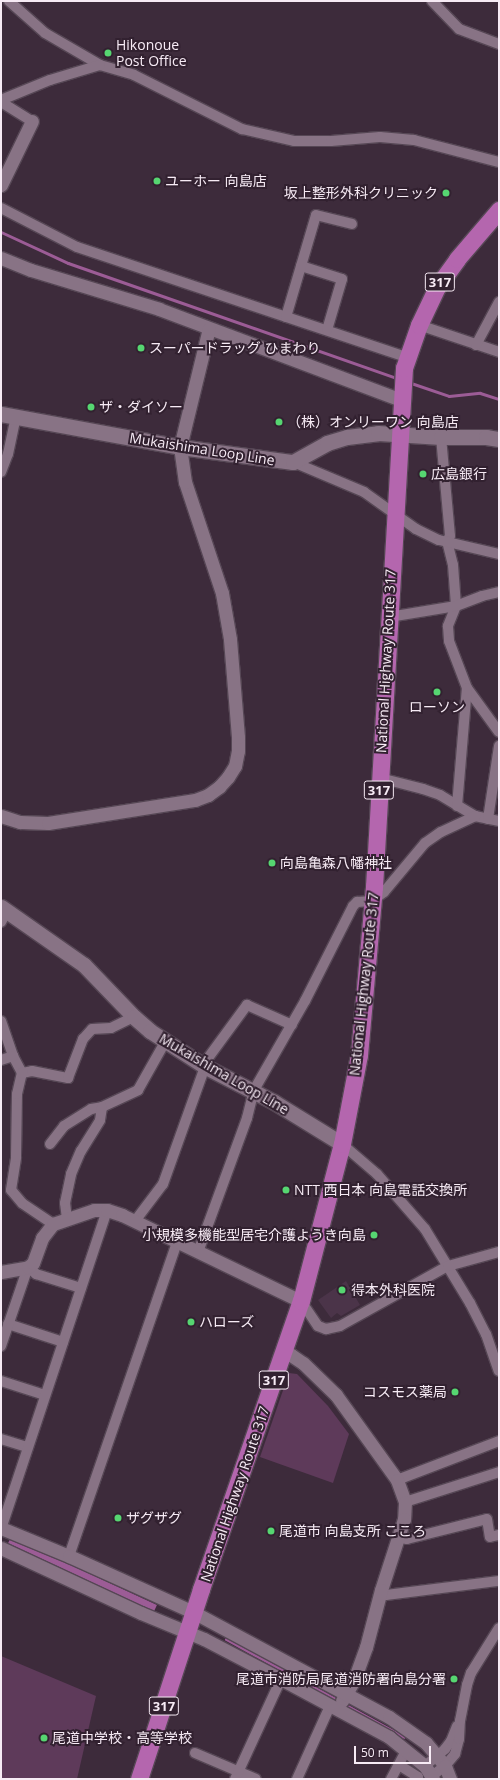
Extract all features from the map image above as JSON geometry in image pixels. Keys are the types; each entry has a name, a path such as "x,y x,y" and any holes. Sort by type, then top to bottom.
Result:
{"highway":[{"name":"National Highway Route 317","path":"139,1779 301,1302 342,1144 359,1055 370,943 401,395 405,363 419,325 437,287 457,259 496,219"}],"main road":[{"name":"Mukaishima Loop Line","path":"8,416 180,447 293,462 327,443 347,437 378,433 441,437 486,437 499,439"},
{"name":"Mukaishima Loop Line","path":"3,914 84,965 134,1017 165,1042 204,1066 254,1090 342,1144"}],"street":[{"path":"9,1 45,33 100,65 134,75 199,109 251,132 294,141 331,141 380,137 414,140 499,162"},
{"path":"432,1 459,29 499,44"},
{"path":"1,101 50,80 100,65"},
{"path":"1,101 32,121 1,185"},
{"path":"1,208 77,247 327,330 405,363"},
{"path":"286,317 316,215 352,224"},
{"path":"1,258 31,270 159,309 401,395"},
{"path":"301,266 342,278 327,330"},
{"path":"476,345 499,302"},
{"path":"419,325 499,352"},
{"path":"1,816 20,822 48,823 195,800 208,795 219,787 235,766 238,751 238,736 230,639 222,593 185,482 180,447 209,328"},
{"path":"1,472 8,454 8,416"},
{"path":"441,437 450,536 447,541 453,565 456,606 448,626 449,641 468,688 498,728"},
{"path":"293,462 364,492 416,529 439,540 499,554"},
{"path":"389,617 456,606 482,596 499,592"},
{"path":"457,806 468,688"},
{"path":"488,819 499,746"},
{"path":"380,778 440,795 475,816 499,821"},
{"path":"198,1252 247,1118 254,1090 292,1025 353,906 357,902 372,901 384,892 425,843 441,832 475,816"},
{"path":"135,1221 163,1184 208,1058 247,1005 292,1025"},
{"path":"22,1073 32,1071 68,1078 84,1039 92,1029 111,1028 134,1017"},
{"path":"1,1021 13,1056 22,1073 17,1094 16,1157 11,1190 22,1203 53,1224"},
{"path":"50,1144 64,1126 90,1109 102,1107 138,1090 165,1042"},
{"path":"1,1060 13,1056"},
{"path":"67,1219 65,1203 71,1174 81,1151 100,1120 102,1107"},
{"path":"342,1144 397,1195 425,1229 470,1302 486,1334 499,1371"},
{"path":"1,1272 28,1267 33,1263 42,1238 53,1224 94,1210 107,1210 135,1221 301,1302 318,1326 326,1328 340,1326 448,1266 499,1252"},
{"path":"107,1210 1,1528 69,1556 195,1614 389,1717 426,1743 441,1761 450,1779"},
{"path":"69,1556 177,1242"},
{"path":"28,1267 36,1274 81,1288"},
{"path":"1,1346 28,1267"},
{"path":"8,1324 63,1342"},
{"path":"284,1354 291,1355 303,1363 336,1395 397,1480 405,1502 404,1519 381,1590 366,1647 354,1680 346,1694 334,1708 297,1779"},
{"path":"1,1380 45,1396"},
{"path":"1,1439 28,1447"},
{"path":"397,1480 499,1441"},
{"path":"405,1502 499,1472"},
{"path":"398,1537 407,1538 487,1518 490,1537 499,1535"},
{"path":"1,1548 204,1639 281,1679 389,1737 430,1774 441,1761 460,1721 463,1697 471,1673 499,1628"},
{"path":"381,1590 386,1595 499,1581"},
{"path":"237,1775 281,1679"},
{"path":"391,1779 406,1751"},
{"path":"195,1753 237,1775 256,1779"},
{"path":"399,1765 418,1777 418,1779"}],"shaded area":[{"name":"得本外科医院","path":"346,1281 360,1305 341,1316 337,1313 331,1318 318,1300"},
{"path":"289,1373 297,1374 328,1406 349,1434 333,1483 260,1457"},
{"path":"11,1537 157,1605 154,1611 8,1543"},
{"name":"尾道中学校・高等学校","path":"1,1656 96,1696 77,1779 1,1779"}],"waterway":[{"path":"1,232 68,263 397,378"},
{"path":"408,382 449,396 480,393 499,399"},
{"path":"226,1639 339,1701"},
{"path":"344,1704 404,1737"}],"place":[{"name":"Hikonoue Post Office","path":"108,53"},
{"name":"ユーホー 向島店","path":"157,181"},
{"name":"坂上整形外科クリニック","path":"446,193"},
{"name":"スーパードラッグ ひまわり","path":"141,348"},
{"name":"ザ・ダイソー","path":"91,407"},
{"name":"（株）オンリーワン 向島店","path":"279,422"},
{"name":"広島銀行","path":"423,474"},
{"name":"ローソン","path":"437,692"},
{"name":"向島亀森八幡神社","path":"272,863"},
{"name":"NTT 西日本 向島電話交換所","path":"286,1190"},
{"name":"小規模多機能型居宅介護ようき向島","path":"374,1235"},
{"name":"得本外科医院","path":"342,1290"},
{"name":"ハローズ","path":"191,1322"},
{"name":"コスモス薬局","path":"455,1392"},
{"name":"ザグザグ","path":"118,1518"},
{"name":"尾道市 向島支所 こころ","path":"271,1531"},
{"name":"尾道市消防局尾道消防署向島分署","path":"454,1679"},
{"name":"尾道中学校・高等学校","path":"44,1738"}]}
